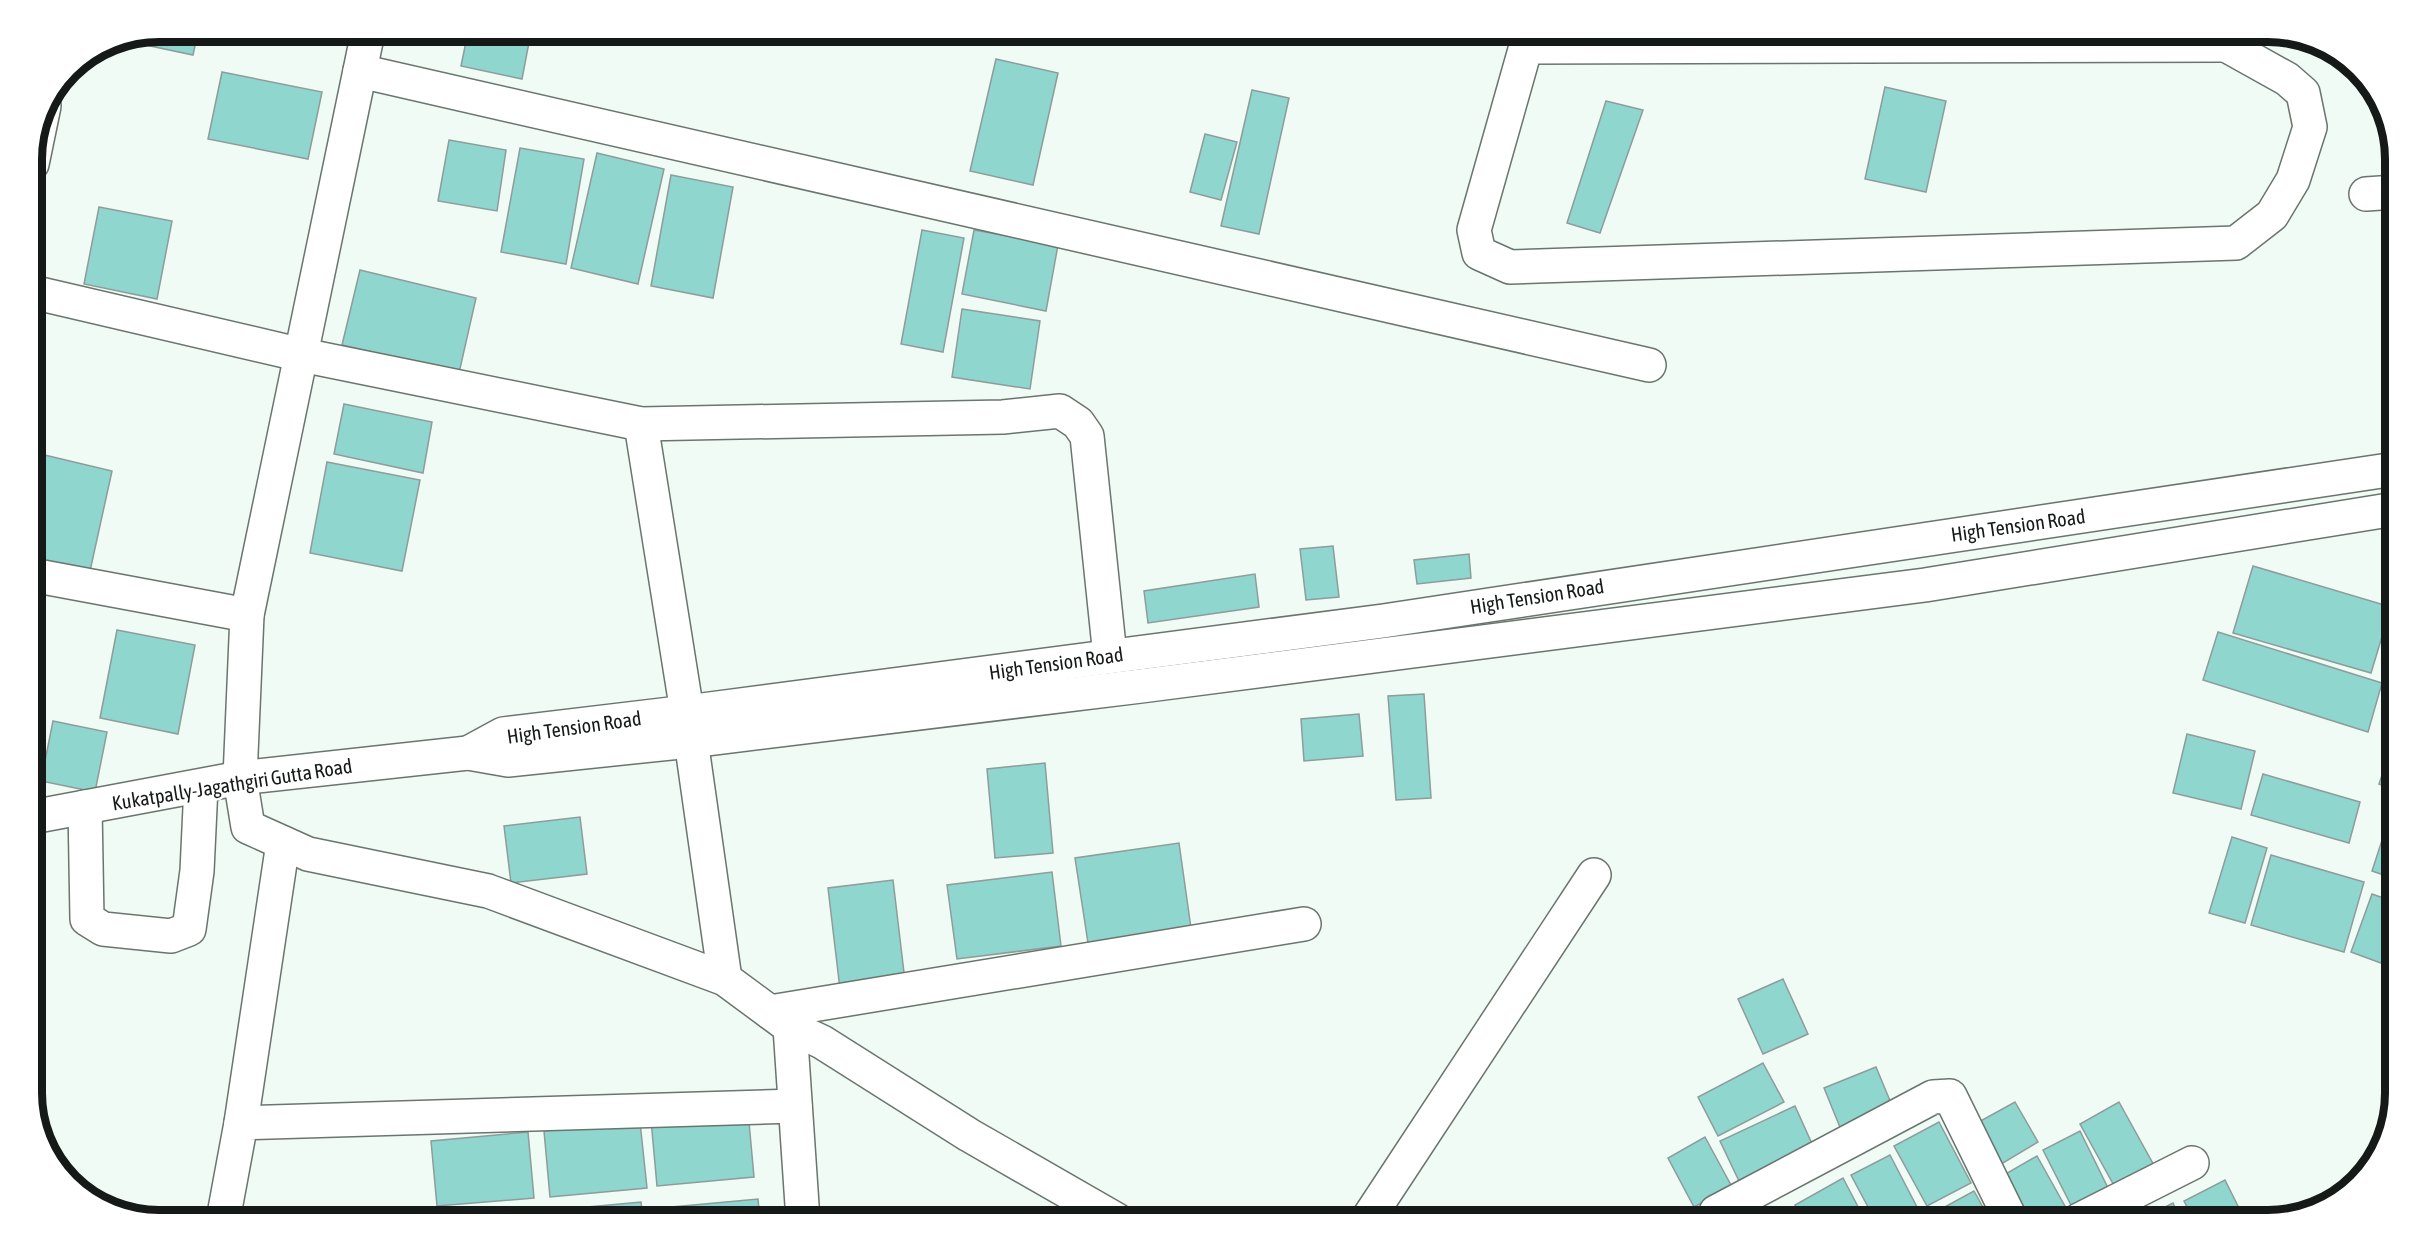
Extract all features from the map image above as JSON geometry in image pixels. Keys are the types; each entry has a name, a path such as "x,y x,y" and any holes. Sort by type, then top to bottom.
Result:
{"street":[{"path":"366,42 247,615 240,778 248,827 308,854 488,891 725,980 780,1019 822,1042 969,1135 1098,1210"},
{"path":"1527,42 1474,230 1479,252 1510,267 2236,243 2272,215 2293,180 2310,127 2303,93 2287,79 2226,42"},
{"path":"360,71 1649,365"},
{"path":"42,294 302,355 642,424 1003,417 1060,411 1078,423 1087,436 1110,656"},
{"path":"642,424 725,980"},
{"name":"High Tension Road","path":"468,753 508,760 688,727 1110,656 1383,621 1703,571 2385,470"},
{"name":"High Tension Road","path":"688,727 1153,685 1925,585 2385,511"},
{"path":"42,577 247,615"},
{"name":"Kukatpally-Jagathgiri Gutta Road","path":"42,816 240,778 468,753"},
{"path":"85,807 87,919 103,929 171,936 189,929 197,871 201,786"},
{"path":"225,1210 241,1123 283,843"},
{"path":"1374,1210 1594,875"},
{"path":"780,1019 1304,924"},
{"path":"780,1019 795,1106 802,1210"},
{"path":"1720,1210 1933,1097 1950,1096 2006,1210"},
{"path":"241,1123 795,1106"},
{"path":"2100,1210 2192,1163"}],"building":[{"path":"196,42 193,55 139,44"},
{"path":"466,42 529,42 522,79 461,66"},
{"path":"996,59 1058,73 1033,185 970,171"},
{"path":"222,72 322,92 308,159 208,139"},
{"path":"1885,87 1946,101 1926,192 1865,179"},
{"path":"1252,90 1289,98 1259,234 1221,226"},
{"path":"1606,101 1643,110 1600,233 1567,223"},
{"path":"1205,134 1237,142 1221,200 1190,192"},
{"path":"449,140 506,150 497,211 438,201"},
{"path":"520,148 584,159 566,264 501,252"},
{"path":"597,153 664,169 638,284 571,268"},
{"path":"671,175 733,187 713,298 651,286"},
{"path":"99,207 172,221 157,299 84,284"},
{"path":"922,230 964,238 943,352 901,344"},
{"path":"974,230 1058,245 1046,311 962,294"},
{"path":"360,270 476,298 459,373 342,345"},
{"path":"962,309 1040,321 1030,389 952,377"},
{"path":"344,404 432,422 423,473 334,454"},
{"path":"42,454 112,471 90,571 42,560"},
{"path":"327,462 420,480 402,571 310,553"},
{"path":"1333,546 1339,597 1306,600 1300,549"},
{"path":"1469,554 1471,578 1417,584 1414,560"},
{"path":"2253,566 2385,605 2385,627 2371,673 2233,633"},
{"path":"1255,574 1259,607 1148,623 1144,591"},
{"path":"117,630 195,645 178,734 100,718"},
{"path":"2218,632 2382,683 2368,732 2203,680"},
{"path":"1424,694 1431,798 1396,800 1388,696"},
{"path":"1359,714 1363,756 1304,761 1301,719"},
{"path":"53,721 107,732 95,792 42,781"},
{"path":"2187,734 2255,751 2241,809 2173,793"},
{"path":"1045,763 1053,853 995,858 987,769"},
{"path":"2385,766 2385,786 2379,784"},
{"path":"2263,774 2360,802 2349,843 2251,815"},
{"path":"580,817 587,874 511,883 504,826"},
{"path":"2385,831 2385,876 2372,871"},
{"path":"2232,837 2267,848 2245,923 2209,913"},
{"path":"1179,843 1191,928 1088,943 1075,858"},
{"path":"2271,855 2364,882 2344,952 2251,925"},
{"path":"1052,872 1061,946 957,959 947,885"},
{"path":"893,880 905,981 840,989 828,888"},
{"path":"2372,894 2385,899 2385,965 2351,952"},
{"path":"1783,979 1808,1034 1763,1054 1738,999"},
{"path":"1763,1063 1784,1102 1718,1136 1698,1097"},
{"path":"1876,1067 1896,1115 1844,1137 1824,1088"},
{"path":"2015,1102 2038,1142 1998,1166 1975,1124"},
{"path":"2119,1102 2156,1169 2117,1191 2080,1124"},
{"path":"1795,1106 1813,1146 1739,1181 1720,1141"},
{"path":"748,1111 754,1177 657,1186 651,1120"},
{"path":"640,1122 647,1188 550,1197 544,1131"},
{"path":"1939,1122 1971,1183 1927,1206 1894,1146"},
{"path":"2080,1131 2110,1192 2073,1210 2043,1150"},
{"path":"528,1132 534,1198 437,1206 431,1141"},
{"path":"1705,1137 1732,1187 1694,1207 1668,1158"},
{"path":"1890,1155 1918,1209 1870,1210 1851,1175"},
{"path":"2037,1156 2066,1208 2062,1210 2014,1210 1997,1179"},
{"path":"1843,1178 1860,1210 1798,1210 1795,1205"},
{"path":"2225,1180 2240,1210 2189,1210 2184,1201"},
{"path":"1974,1191 1984,1210 1939,1210"},
{"path":"758,1199 759,1210 661,1210 661,1208"},
{"path":"641,1202 642,1210 555,1210"},
{"path":"2173,1203 2176,1210 2159,1210"}]}
